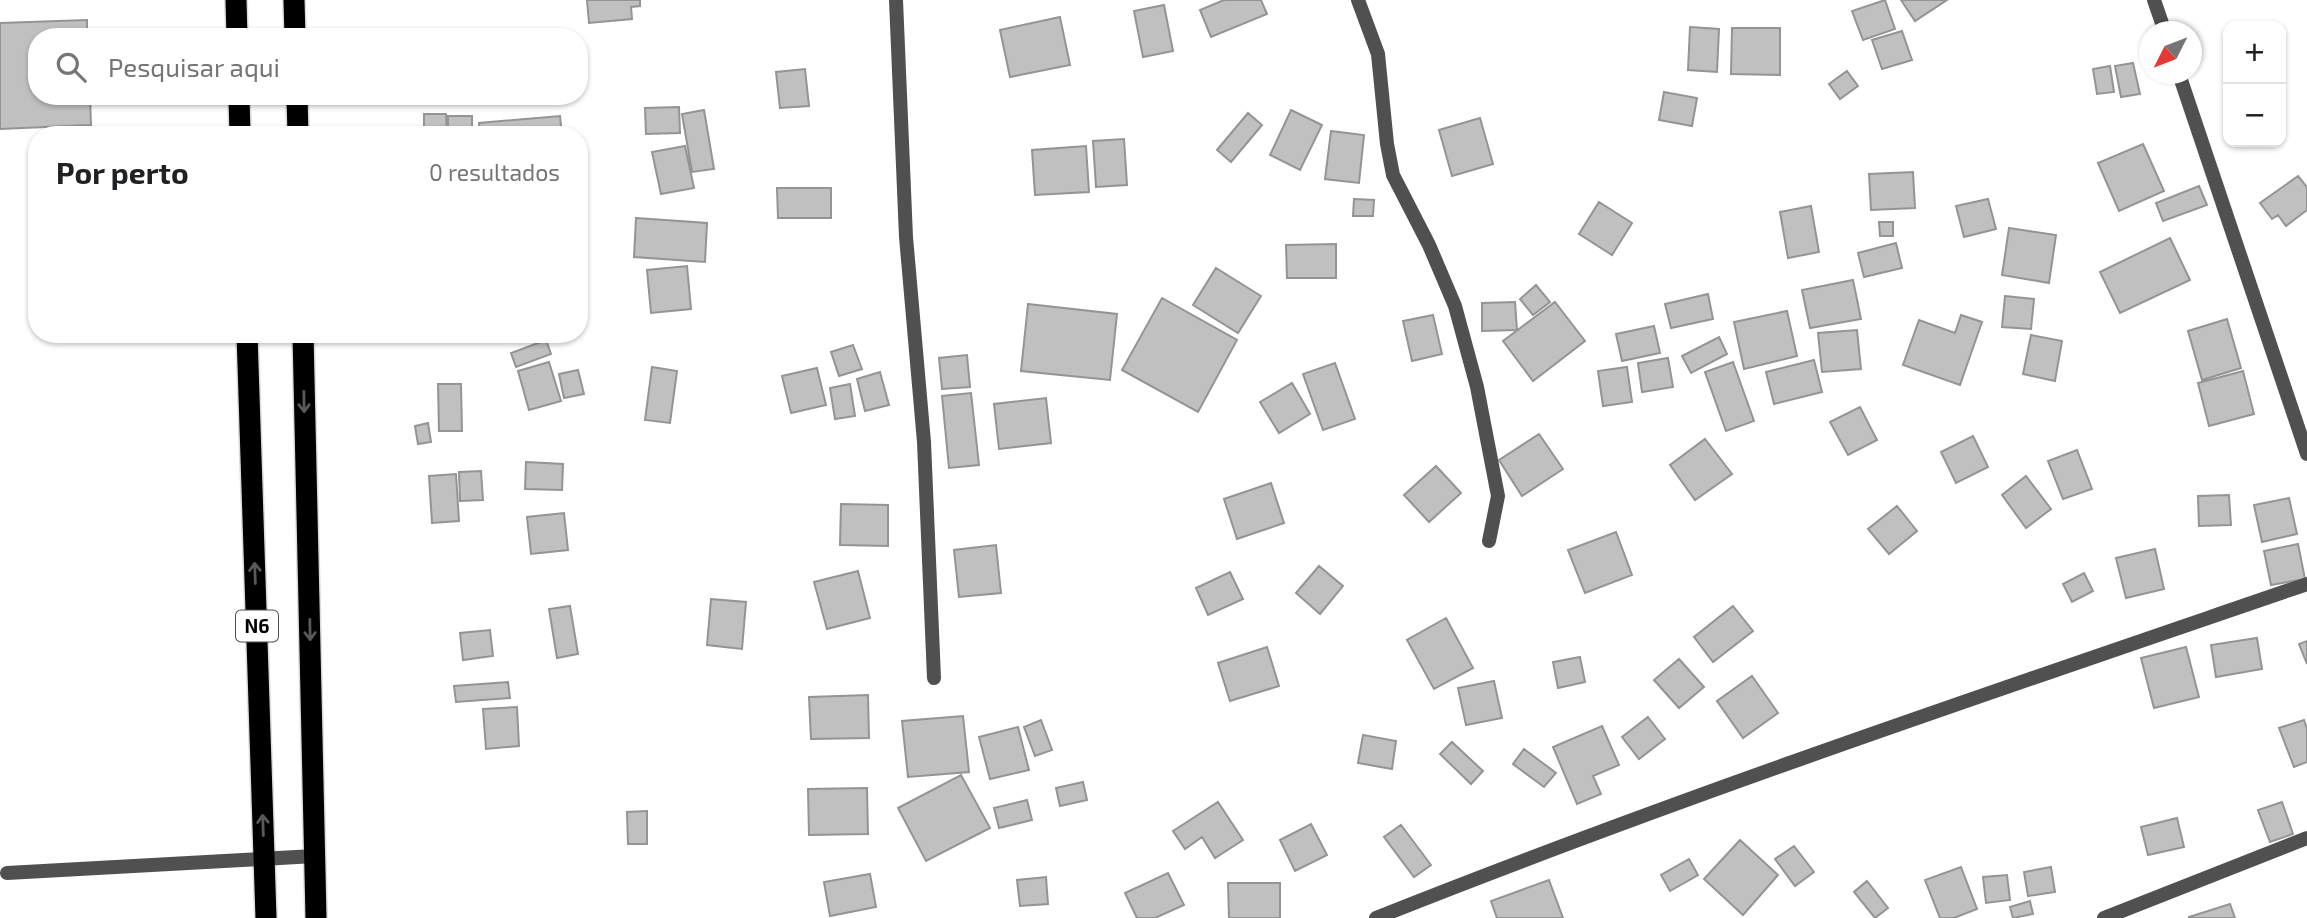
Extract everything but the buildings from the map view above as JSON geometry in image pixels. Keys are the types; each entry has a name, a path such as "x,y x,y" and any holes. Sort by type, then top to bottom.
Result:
{"highway":[{"path":"236,0 237,28"},
{"path":"295,0 295,28"},
{"path":"239,105 240,126"},
{"path":"297,105 298,126"},
{"name":"N6","path":"247,343 267,918"},
{"name":"N6","path":"303,343 316,918"}],"street":[{"path":"895,0 906,237 924,442 934,678"},
{"path":"1359,0 1378,54 1387,144 1393,175 1429,245 1455,306 1477,387 1498,496 1489,541"},
{"path":"2154,0 2161,21"},
{"path":"2182,84 2307,454"},
{"path":"1376,918 1881,730 2307,584"},
{"path":"2104,918 2307,838"},
{"path":"7,873 315,856"}]}
